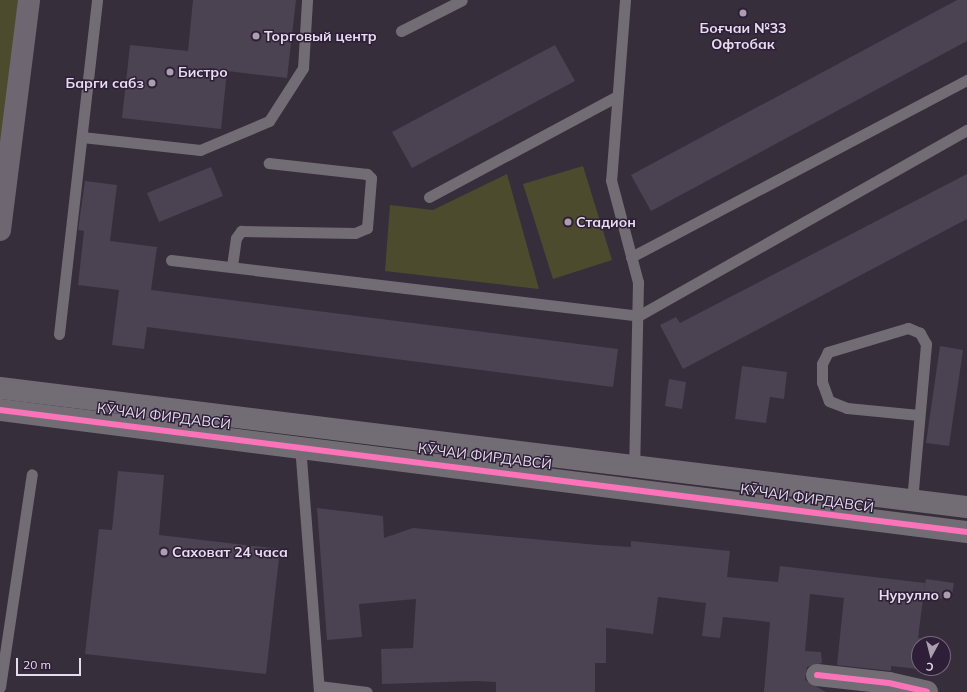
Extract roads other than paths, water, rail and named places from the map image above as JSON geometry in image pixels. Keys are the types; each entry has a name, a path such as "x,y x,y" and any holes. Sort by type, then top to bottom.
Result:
{"highway":[{"path":"0,230 29,0"}],"street":[{"name":"КӮЧАИ ФИРДАВСӢ","path":"0,388 633,477 967,532"},
{"name":"КӮЧАИ ФИРДАВСӢ","path":"0,410 300,445 633,477 912,501 967,508"},
{"path":"817,675 889,683 927,692"}],"lane":[{"path":"59,334 97,0"},
{"path":"82,137 200,150 269,121 303,68 307,0"},
{"path":"401,31 462,0"},
{"path":"625,0 611,180 638,282 633,477"},
{"path":"631,257 967,80"},
{"path":"429,197 617,96"},
{"path":"171,260 232,266 638,316 967,130"},
{"path":"232,266 236,238 241,231 355,233 367,228 371,178 367,174 269,162"},
{"path":"912,501 926,344 920,333 908,328 828,352 822,364 822,382 829,401 847,408 919,415"},
{"path":"300,445 319,689 367,692"},
{"path":"0,687 32,474"}],"place":[{"name":"Боғчаи №33 Офтобак","path":"743,13"},
{"name":"Торговый центр","path":"256,36"},
{"name":"Бистро","path":"170,72"},
{"name":"Барги сабз","path":"152,83"},
{"name":"Стадион","path":"568,222"},
{"name":"Саховат 24 часа","path":"164,552"},
{"name":"Нурулло","path":"947,595"}]}
